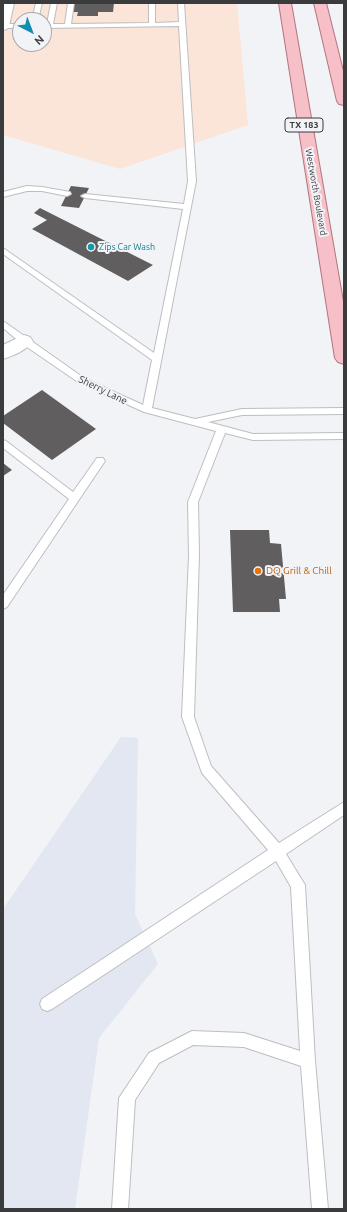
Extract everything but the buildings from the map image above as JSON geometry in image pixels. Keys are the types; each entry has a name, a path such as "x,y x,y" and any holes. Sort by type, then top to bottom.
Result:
{"main road":[{"name":"Westworth Boulevard","path":"285,3 344,358"},
{"path":"320,3 343,95"}],"street":[{"path":"3,26 8,3"},
{"path":"3,353 24,341"}],"lane":[{"path":"68,25 71,3"},
{"path":"152,3 152,25"},
{"path":"147,410 192,182 181,3"},
{"path":"57,25 58,18"},
{"path":"52,26 182,24"},
{"path":"3,195 14,190 26,188 67,194"},
{"path":"85,196 187,207"},
{"path":"3,250 157,359"},
{"name":"Sherry Lane","path":"3,324 24,341 81,380 147,410 253,437 344,436"},
{"name":"Sherry Lane","path":"193,422 242,412 344,410"},
{"path":"222,429 192,502 194,555 188,717 206,769 278,852 298,885 308,1061 320,1209"},
{"path":"3,443 74,498"},
{"path":"3,604 100,461"},
{"path":"47,1004 344,808"},
{"path":"120,1209 127,1098 154,1058 192,1038 244,1040 308,1061"}],"shaded area":[{"path":"3,3 237,3 248,125 120,169 3,135"},
{"path":"121,737 138,738 135,914 158,964 99,1038 75,1209 3,1209 3,909"}],"place":[{"name":"Zips Car Wash","path":"91,247"},
{"name":"DQ Grill & Chill","path":"258,571"}]}
